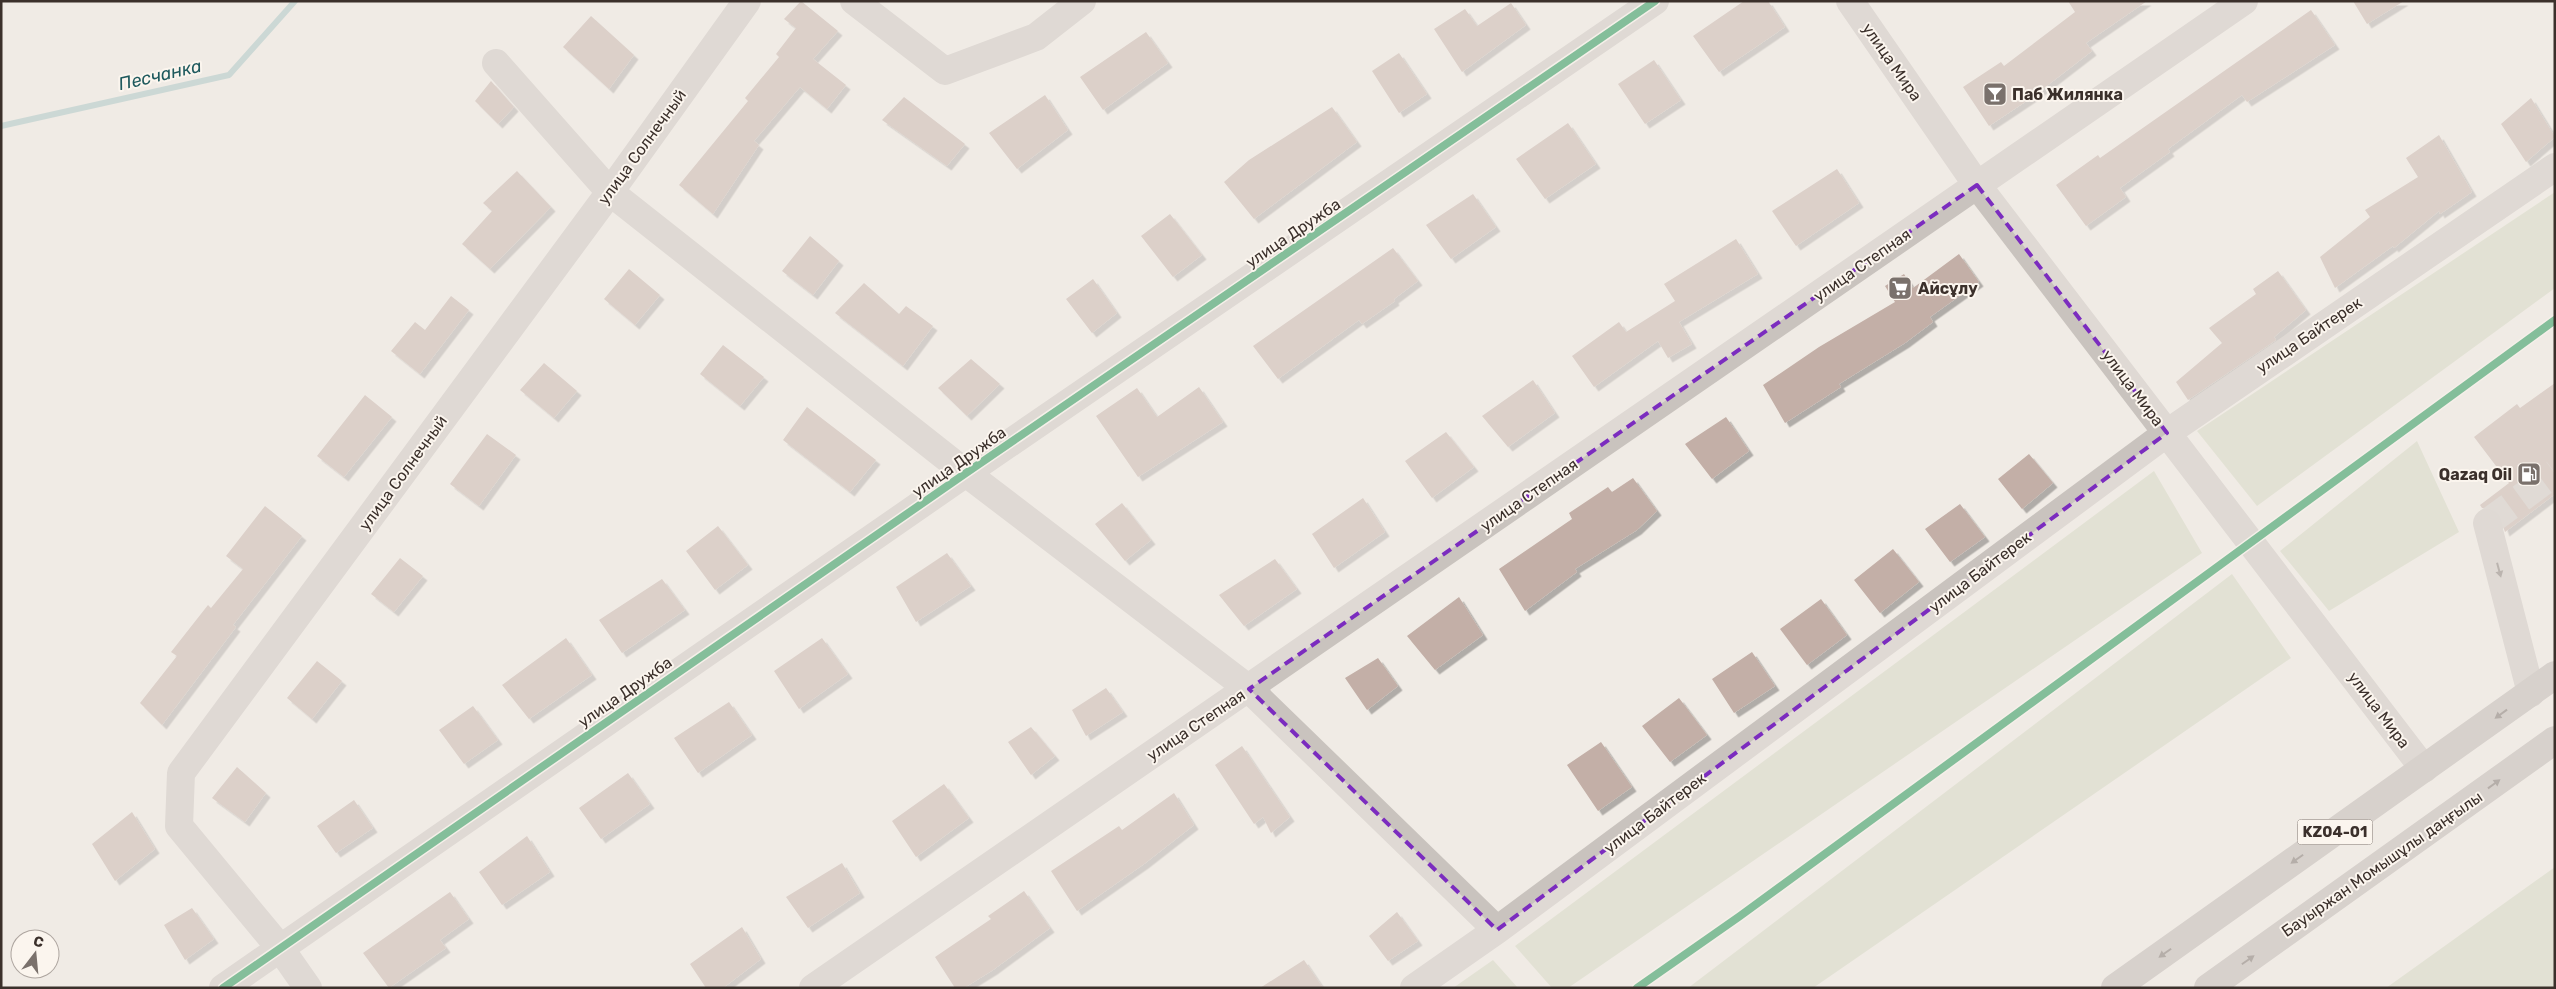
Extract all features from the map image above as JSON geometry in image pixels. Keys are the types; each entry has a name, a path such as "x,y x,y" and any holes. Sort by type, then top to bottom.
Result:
{"main road":[{"name":"KZ04-01","path":"2115,988 2555,675"},
{"name":"Бауыржан Момышұлы даңғылы","path":"2208,988 2555,740"}],"street":[{"name":"улица Солнечный","path":"280,948 179,826 181,773 610,192 747,1"},
{"path":"854,1 945,71 1036,37 1082,1"},
{"name":"улица Дружба","path":"222,988 966,473 1655,1"},
{"name":"улица Мира","path":"1850,1 1977,185 2424,769"},
{"name":"улица Степная","path":"813,988 2244,1"},
{"path":"496,63 610,192 966,473 1249,689 1497,930"},
{"name":"улица Байтерек","path":"1414,988 1497,930 2167,433 2555,167"},
{"path":"2487,522 2531,693"},
{"path":"280,948 308,988"}],"highlighted area":[{"path":"1977,185 2167,433 1497,930 1249,689"}],"green space":[{"path":"2555,192 2555,288 2257,506 2197,431"},
{"path":"2417,441 2459,532 2329,611 2280,551"},
{"path":"2154,471 2202,553 1568,988 1552,988 1515,946"},
{"path":"2232,574 2291,658 1813,988 1688,988"},
{"path":"2555,867 2555,988 2386,988"},
{"path":"1493,960 1518,988 1453,988"}],"building":[{"path":"801,1 838,31 813,59 846,85 827,109 800,87 754,141 759,145 713,214 679,185 748,101 745,98 779,57 776,54 796,28 784,19"},
{"path":"1744,1 1768,1 1785,27 1719,72 1693,36"},
{"path":"2068,1 2147,1 2086,43 2092,51 2031,98 1989,126 1963,87 2001,62 2004,66 2075,12"},
{"path":"2353,1 2404,1 2367,24"},
{"path":"1511,3 1526,25 1462,72 1434,29 1465,9 1477,26"},
{"path":"2311,10 2335,45 2247,102 2242,95 2168,149 2170,152 2120,188 2126,197 2086,226 2056,185 2098,155 2100,158"},
{"path":"591,16 634,55 609,89 563,47"},
{"path":"1146,32 1168,63 1103,110 1080,77"},
{"path":"1399,53 1427,94 1399,113 1372,71"},
{"path":"1654,60 1681,100 1645,124 1618,84"},
{"path":"491,81 514,107 498,124 475,101"},
{"path":"1045,95 1068,130 1017,169 989,133"},
{"path":"904,97 965,144 947,166 882,120"},
{"path":"2531,98 2555,137 2526,162 2501,124"},
{"path":"1332,107 1357,142 1254,219 1224,182 1249,160"},
{"path":"1568,123 1596,164 1545,199 1516,159"},
{"path":"2439,135 2472,192 2440,214 2439,211 2394,248 2393,246 2335,288 2320,257 2370,217 2365,210 2418,177 2406,158"},
{"path":"1837,169 1859,203 1796,246 1772,211"},
{"path":"517,171 551,207 490,269 462,244 492,211 483,203"},
{"path":"1473,194 1496,227 1451,259 1426,225"},
{"path":"1170,214 1202,255 1173,277 1141,236"},
{"path":"810,236 839,261 813,295 782,271"},
{"path":"1736,239 1758,274 1679,322 1692,344 1668,358 1658,341 1594,387 1572,356 1619,322 1626,332 1675,301 1664,284"},
{"path":"1393,248 1418,281 1394,299 1395,301 1362,324 1359,320 1278,379 1253,346"},
{"path":"1959,254 1979,282 1930,317 1933,322 1905,343 1839,384 1841,387 1785,423 1763,385 1819,347 1895,302 1885,286 1904,274 1913,288"},
{"path":"629,269 660,295 635,325 604,299"},
{"path":"2278,271 2306,310 2274,337 2276,340 2188,400 2176,382 2222,343 2209,328 2256,294 2253,289"},
{"path":"1093,279 1117,313 1092,333 1066,299"},
{"path":"864,283 899,314 906,306 933,326 903,366 835,313"},
{"path":"451,296 469,310 420,374 391,351 415,322 425,330"},
{"path":"723,345 764,377 740,406 700,374"},
{"path":"971,359 1000,384 967,416 938,388"},
{"path":"544,363 577,391 554,418 520,390"},
{"path":"1533,380 1555,413 1508,447 1482,416"},
{"path":"2555,383 2555,494 2505,532 2498,512 2491,508 2482,508 2480,505 2509,483 2474,437 2517,404 2520,408"},
{"path":"1199,387 1223,422 1138,477 1096,416 1137,388 1157,417"},
{"path":"365,395 392,417 344,477 317,456"},
{"path":"807,407 876,460 850,492 783,440"},
{"path":"1726,417 1749,451 1712,479 1685,444"},
{"path":"1446,432 1474,467 1432,498 1405,461"},
{"path":"487,434 516,455 479,506 450,484"},
{"path":"2029,454 2053,483 2022,509 1998,479"},
{"path":"1633,478 1657,511 1637,530 1575,569 1577,572 1525,611 1499,569 1572,519 1569,513 1608,487 1612,492"},
{"path":"1363,498 1385,532 1334,568 1312,534"},
{"path":"1122,503 1151,540 1125,561 1095,524"},
{"path":"1960,504 1985,537 1950,562 1925,529"},
{"path":"265,506 302,536 233,625 236,627 162,725 140,703 177,656 171,652 208,605 211,608 243,569 226,556"},
{"path":"718,526 748,565 715,590 686,551"},
{"path":"1893,549 1919,582 1880,613 1854,580"},
{"path":"947,553 971,586 916,622 896,587"},
{"path":"400,558 423,576 394,612 371,594"},
{"path":"1275,559 1297,589 1244,626 1219,595"},
{"path":"662,579 685,610 622,653 599,620"},
{"path":"1459,597 1483,635 1435,670 1407,636"},
{"path":"1821,599 1847,635 1807,665 1780,629"},
{"path":"566,638 592,675 529,719 502,685"},
{"path":"822,638 848,674 799,709 774,671"},
{"path":"1752,652 1775,686 1734,713 1712,679"},
{"path":"1378,658 1398,686 1367,710 1345,678"},
{"path":"317,661 342,681 312,719 287,698"},
{"path":"1106,688 1123,712 1086,736 1072,710"},
{"path":"1679,698 1707,735 1670,762 1642,726"},
{"path":"729,702 752,735 698,773 674,738"},
{"path":"473,706 498,740 464,764 439,730"},
{"path":"1031,727 1055,756 1031,775 1008,742"},
{"path":"1601,742 1632,787 1598,811 1567,765"},
{"path":"1242,746 1290,817 1271,833 1263,817 1254,824 1215,765"},
{"path":"237,767 266,793 245,822 212,798"},
{"path":"628,773 650,804 601,839 579,808"},
{"path":"944,784 969,818 916,857 892,821"},
{"path":"1174,793 1194,825 1144,864 1077,911 1051,871 1119,826 1122,830"},
{"path":"354,800 373,828 336,853 317,826"},
{"path":"132,812 155,849 115,881 92,844"},
{"path":"527,836 550,872 502,905 479,872"},
{"path":"842,863 860,893 808,928 786,897"},
{"path":"1024,891 1050,928 993,970 964,988 955,988 935,957 991,919 988,916"},
{"path":"450,892 469,919 440,940 446,948 389,988 363,953"},
{"path":"192,908 214,939 185,960 164,925"},
{"path":"1397,912 1418,941 1388,961 1369,936"},
{"path":"742,927 761,959 723,988 706,988 690,964"},
{"path":"1304,960 1323,988 1260,988"}],"waterway":[{"name":"Песчанка","path":"1,126 229,75 295,1"}],"tunnel":[{"path":"2487,523 2555,473"}],"cycle path":[{"path":"223,988 966,473 1655,1"},
{"path":"1637,988 1740,916 2555,320"}],"place":[{"name":"Паб Жилянка","path":"1995,94"},
{"name":"Айсұлу","path":"1900,288"},
{"name":"Qazaq Oil","path":"2529,474"}]}
